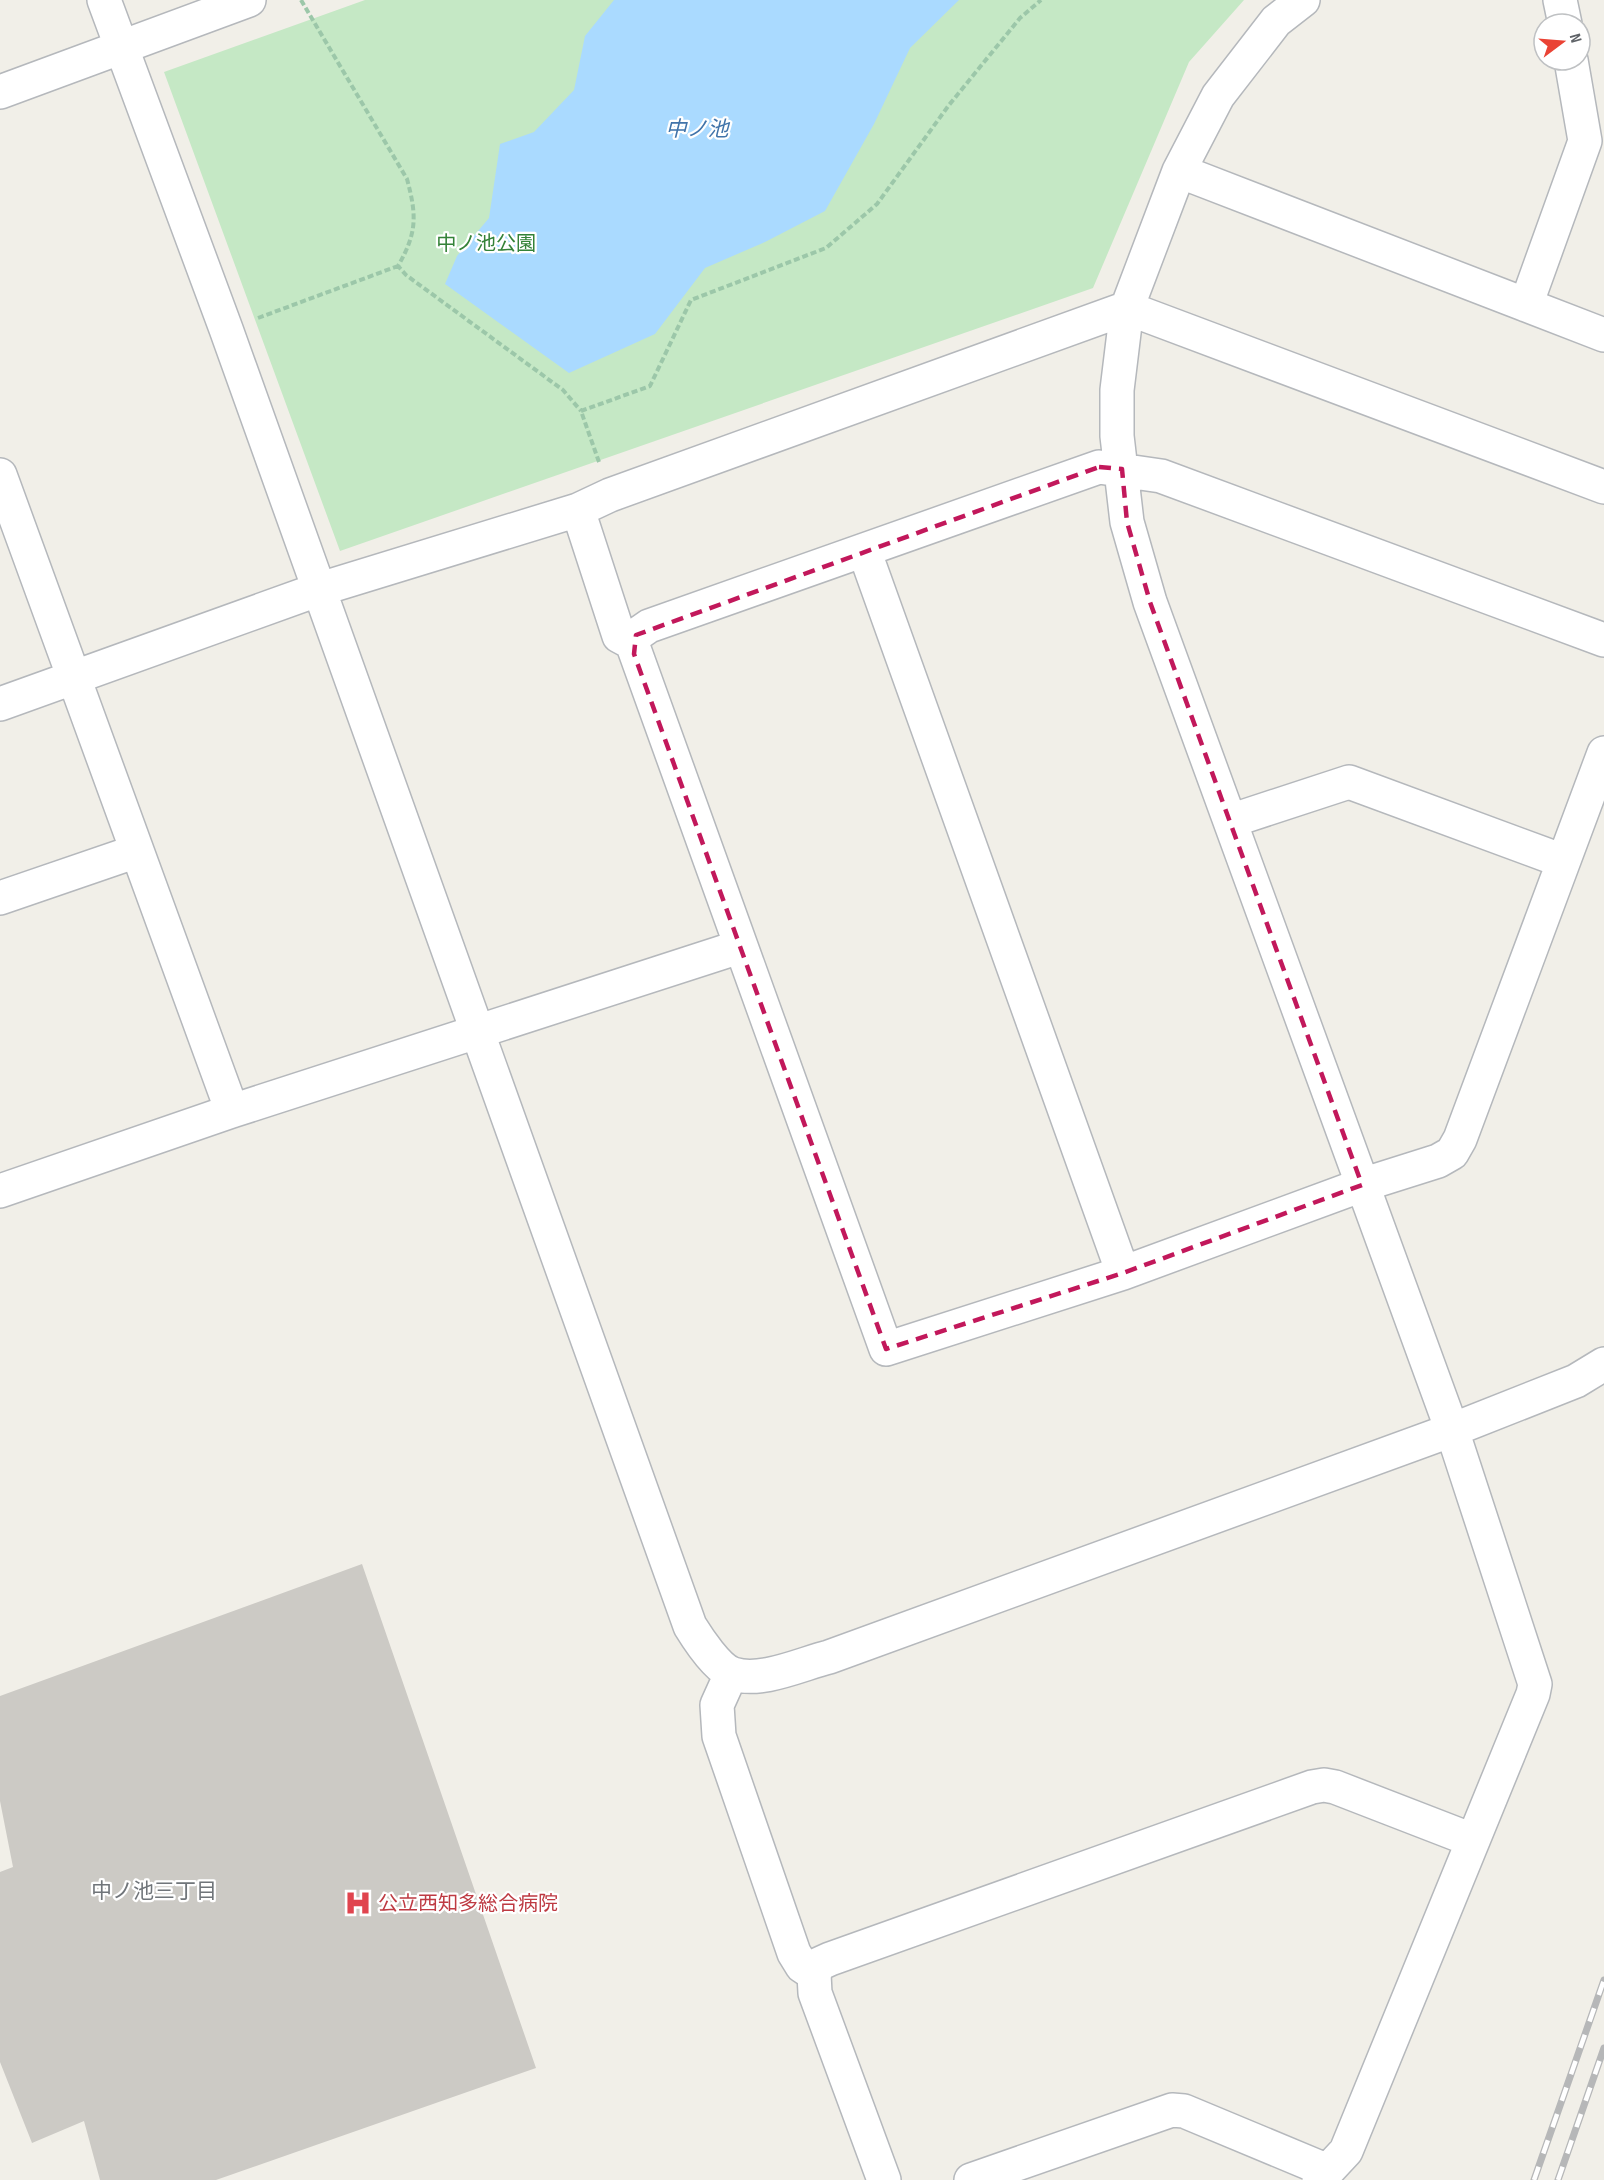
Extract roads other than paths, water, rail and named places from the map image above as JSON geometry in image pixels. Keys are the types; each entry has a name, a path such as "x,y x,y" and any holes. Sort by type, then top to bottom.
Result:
{"street":[{"path":"104,0 120,49 226,329 690,1626 704,1648 731,1674 759,1676 829,1657 1452,1430 1576,1381 1604,1364"},
{"path":"0,92 247,0"},
{"path":"972,2180 1172,2110 1184,2111 1324,2175 1346,2151 1533,1694 1534,1684 1452,1430 1150,602 1127,522 1117,436 1117,390 1127,308 1179,171 1218,96 1275,21 1303,0"},
{"path":"1526,305 1585,141 1573,72"},
{"path":"1179,171 1604,335"},
{"path":"0,704 318,590 578,510 610,495 1127,308 1604,487"},
{"path":"632,643 636,634 649,626 1100,467 1161,476 1604,640"},
{"path":"0,475 13,550 74,678 232,1111"},
{"path":"578,510 619,636 632,643 739,947 886,1349 1124,1273 1362,1185 1438,1161 1452,1153 1460,1139 1604,753"},
{"path":"864,550 1124,1273"},
{"path":"1230,821 1349,782 1563,861"},
{"path":"0,898 137,851"},
{"path":"0,1191 232,1111 739,947"},
{"path":"731,1674 717,1705 719,1737 794,1953 802,1966 814,1974"},
{"path":"884,2180 815,1993 814,1974 819,1964 1312,1787 1324,1785 1335,1787 1472,1840"}],"water":[{"name":"中ノ池","path":"614,0 959,0 910,48 874,124 825,211 765,242 705,268 655,334 569,373 445,284 457,256 489,218 500,144 534,132 574,90 585,36"}],"railway":[{"path":"1534,2180 1604,1980"},
{"path":"1558,2180 1604,2048"}],"place":[{"name":"公立西知多総合病院","path":"358,1903"}],"district":[{"name":"中ノ池三丁目","path":"154,1891"}],"park label":[{"name":"中ノ池公園","path":"486,243"}]}
